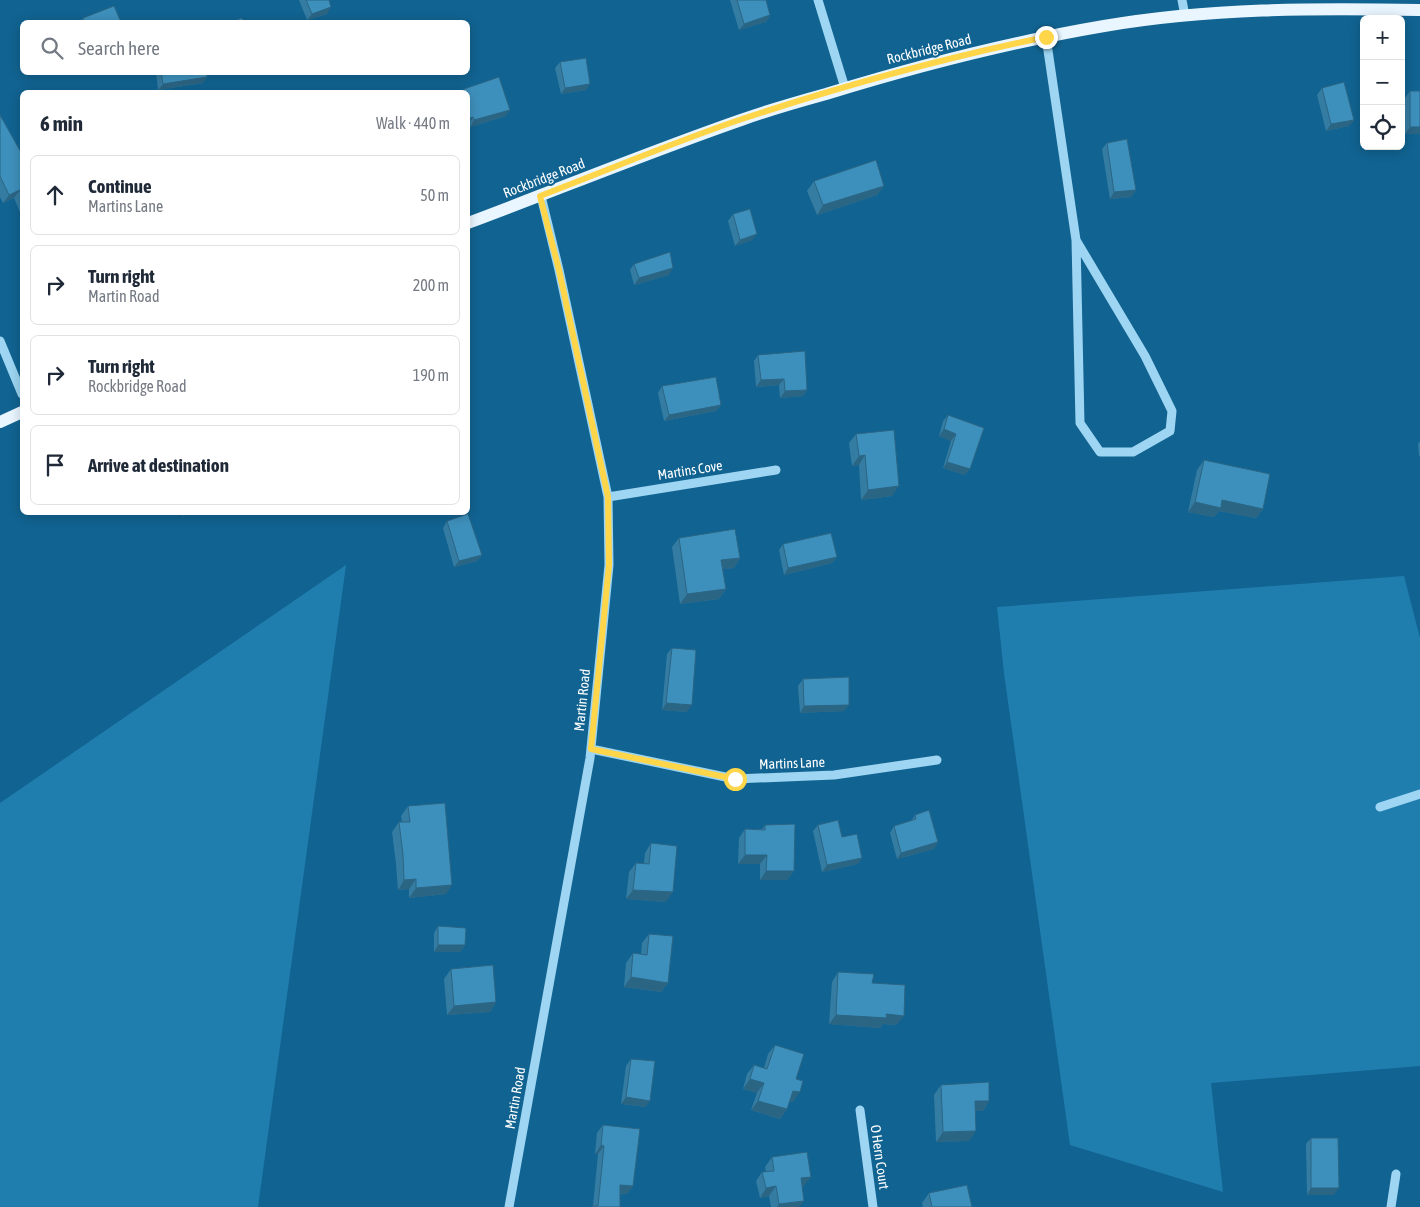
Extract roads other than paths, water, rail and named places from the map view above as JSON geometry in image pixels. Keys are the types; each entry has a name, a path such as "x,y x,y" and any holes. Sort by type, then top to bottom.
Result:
{"main road":[{"name":"Rockbridge Road","path":"470,222 742,119 891,74 972,53 1105,26 1309,4 1420,10"},
{"path":"0,422 20,413"}],"street":[{"path":"818,0 845,88"},
{"path":"1182,0 1185,16"},
{"path":"1046,37 1076,240 1080,423 1100,452 1133,452 1170,431 1172,411 1145,356 1076,240"},
{"name":"Martin Road","path":"510,1207 591,749 609,565 608,497 559,270 540,196"},
{"path":"0,341 20,389"},
{"name":"Martins Cove","path":"608,497 776,470"},
{"name":"Martins Lane","path":"591,749 735,779 834,775 937,760"},
{"path":"1380,807 1420,794"},
{"name":"O Hern Court","path":"860,1110 873,1207"},
{"path":"1391,1207 1396,1174"}]}
